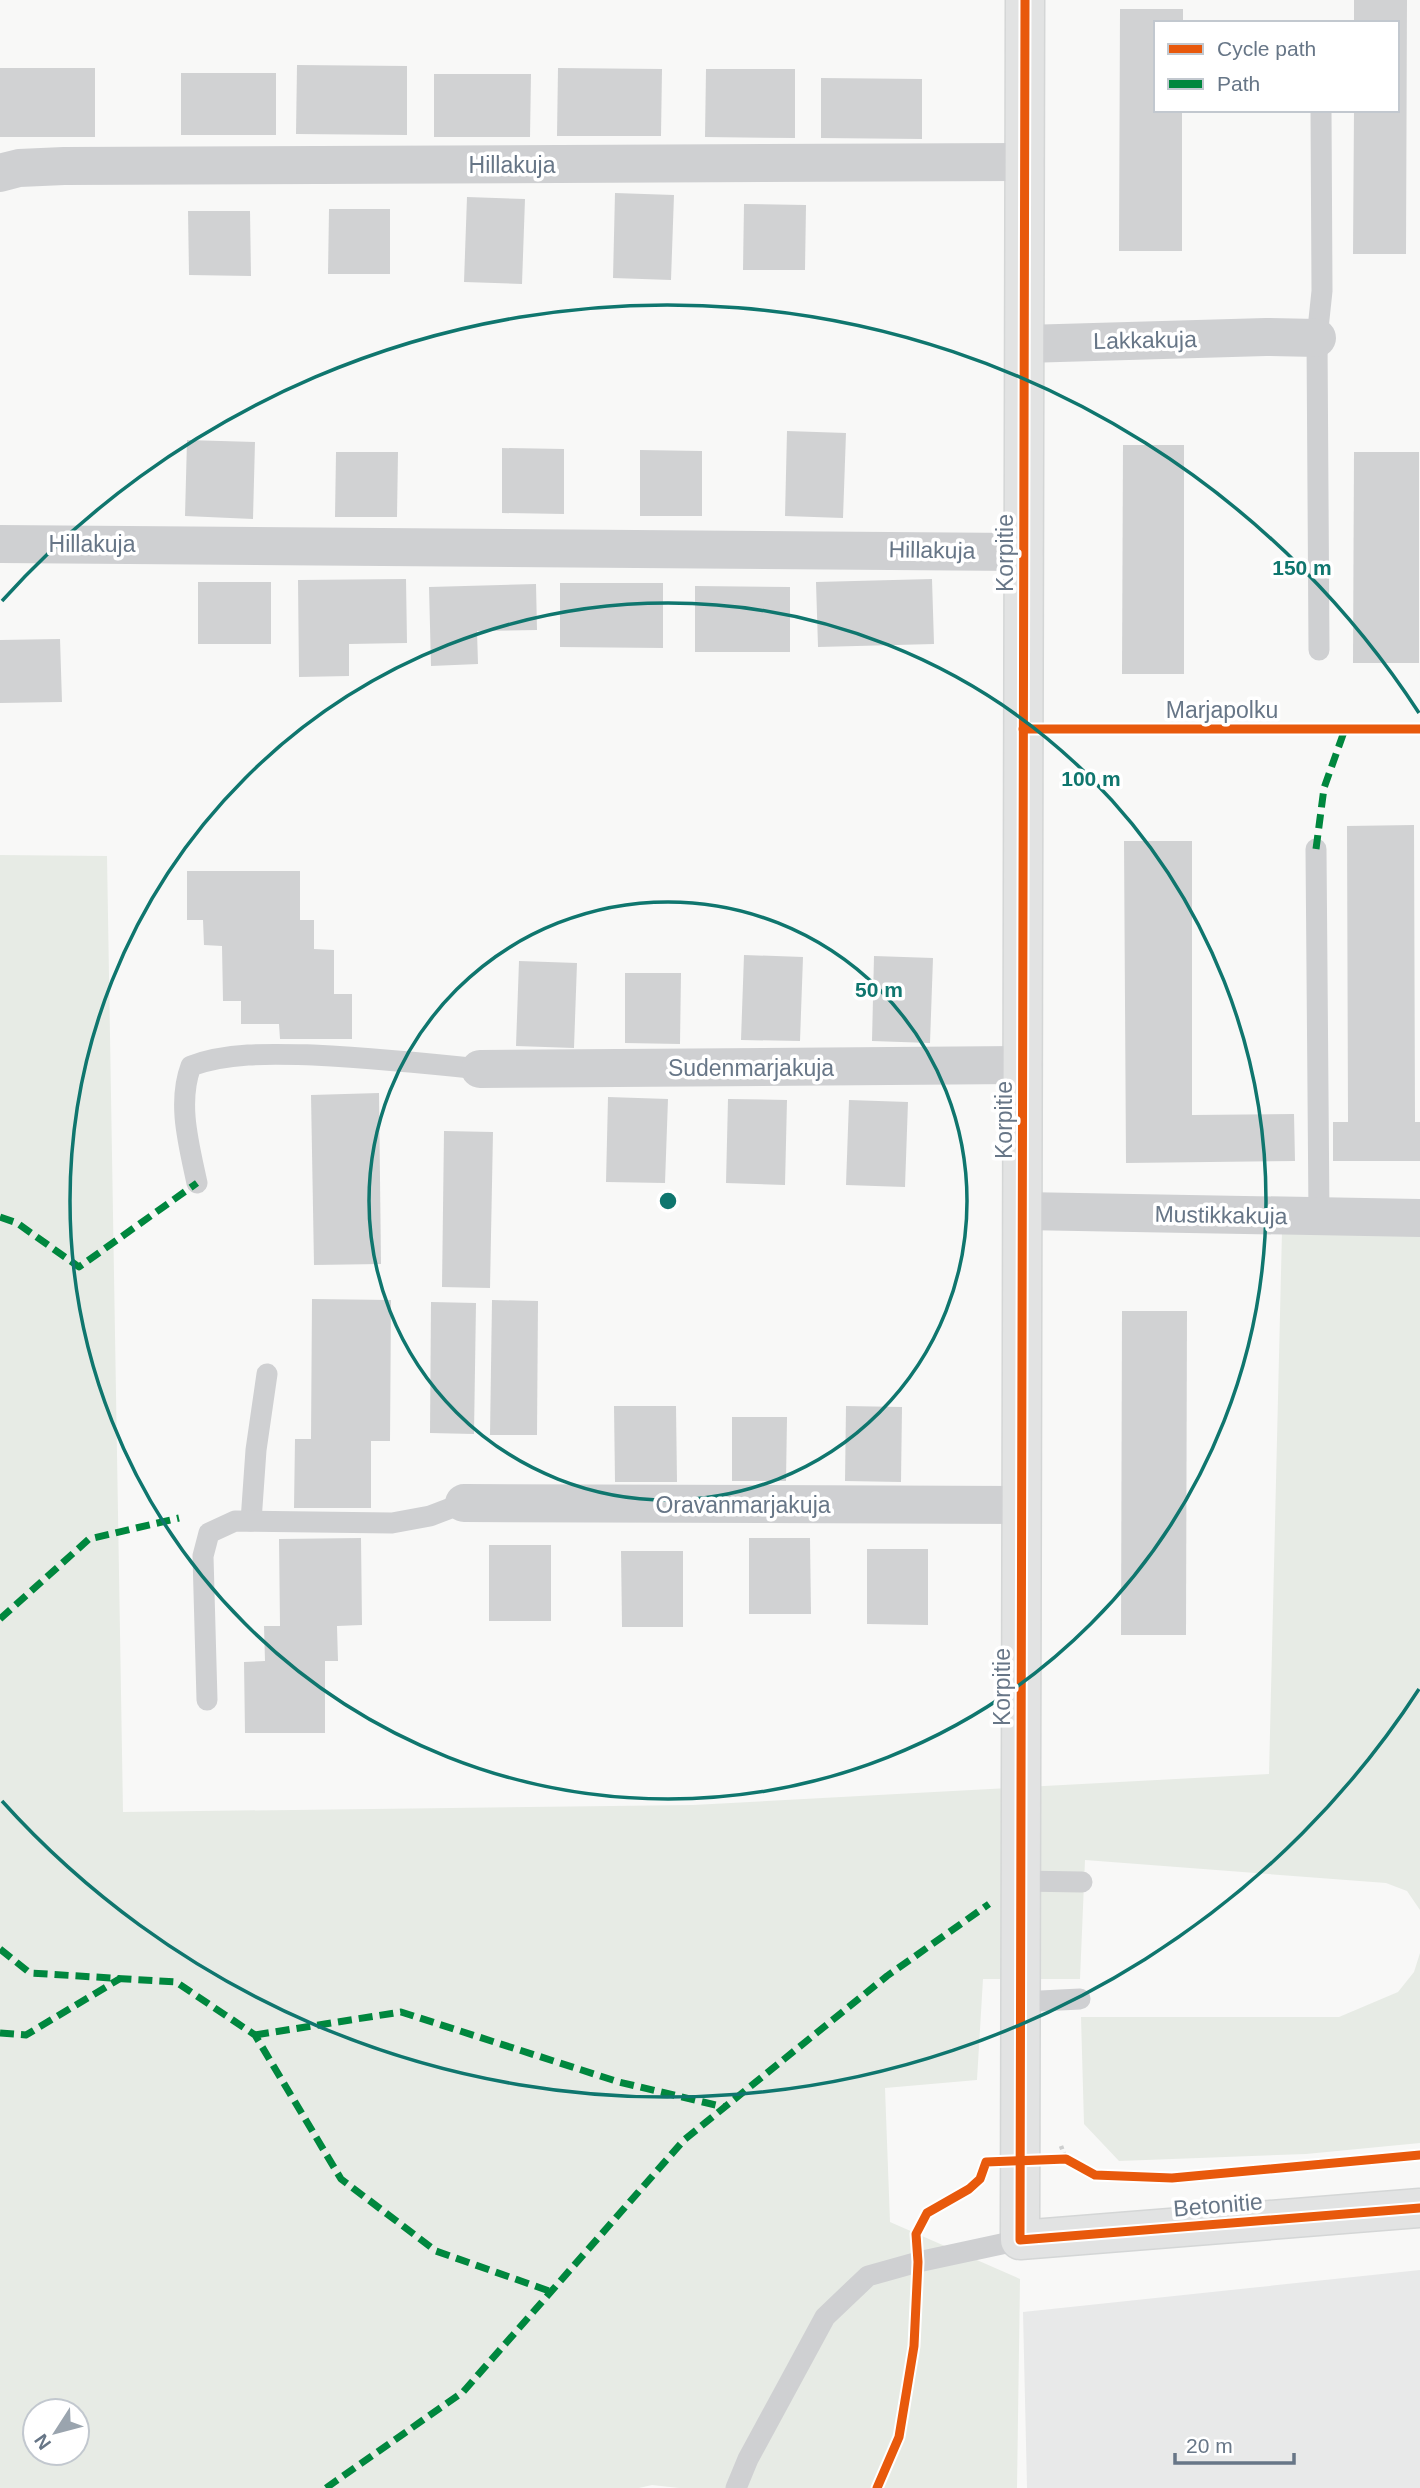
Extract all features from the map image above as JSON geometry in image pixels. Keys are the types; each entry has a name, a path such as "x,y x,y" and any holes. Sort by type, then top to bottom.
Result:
{"street":[{"name":"Korpitie","path":"1020,2240 1025,0"},
{"name":"Hillakuja","path":"0,173 19,168 64,166 1025,162"},
{"name":"Lakkakuja","path":"1025,344 1317,338"},
{"name":"Hillakuja","path":"0,544 1024,552"},
{"name":"Sudenmarjakuja","path":"480,1069 1023,1065"},
{"name":"Mustikkakuja","path":"1023,1211 1420,1218"},
{"name":"Oravanmarjakuja","path":"464,1503 1022,1505"},
{"name":"Betonitie","path":"1020,2240 1420,2208"}],"lane":[{"path":"1319,650 1317,338 1322,290 1321,112"},
{"path":"1316,849 1319,1216"},
{"path":"197,1183 186,1122 184,1083 191,1066 210,1059 279,1054 356,1057 480,1069"},
{"path":"250,1521 256,1450 267,1374"},
{"path":"207,1700 203,1556 209,1533 235,1521 391,1523 430,1516 464,1503"},
{"path":"1021,1881 1082,1882"},
{"path":"1020,2002 1080,1999"},
{"path":"736,2488 748,2459 825,2317 868,2276 1020,2240"}],"path":[{"path":"1020,2161 1066,2159 1075,2164"}],"shaded area":[{"path":"0,855 107,856 123,1812 693,1805 1269,1774 1282,1231 1420,1235 1420,1910 1407,1891 1386,1883 1085,1860 1080,1979 983,1979 977,2080 885,2088 890,2222 1020,2279 1017,2488 679,2488 652,2485 639,2488 0,2488"},
{"path":"1420,1953 1420,2143 1306,2154 1119,2161 1084,2124 1081,2017 1339,2017 1398,1992 1414,1972"},
{"path":"1420,2270 1420,2488 1027,2488 1023,2312"}],"building":[{"path":"1354,0 1407,0 1406,254 1353,254 1354,112 1399,112 1399,21 1354,21"},
{"path":"1120,9 1183,9 1183,21 1154,21 1154,112 1182,112 1182,251 1119,251"},
{"path":"297,65 407,66 407,135 296,134"},
{"path":"0,68 95,68 95,137 0,137"},
{"path":"558,68 662,69 661,136 557,136"},
{"path":"706,69 795,69 795,138 705,137"},
{"path":"181,73 276,73 276,135 181,135"},
{"path":"434,74 531,74 530,137 434,137"},
{"path":"821,78 922,79 922,139 821,138"},
{"path":"615,193 674,195 671,280 613,278"},
{"path":"467,197 525,199 522,284 464,282"},
{"path":"744,204 806,205 805,270 743,270"},
{"path":"329,209 390,209 390,274 328,274"},
{"path":"188,211 250,211 251,276 189,275"},
{"path":"787,431 846,433 843,518 785,516"},
{"path":"187,440 255,442 253,519 185,516"},
{"path":"1123,445 1184,445 1184,674 1122,674"},
{"path":"502,448 564,449 564,514 502,513"},
{"path":"640,450 702,451 702,516 640,516"},
{"path":"336,452 398,452 397,517 335,517"},
{"path":"1354,452 1419,452 1419,663 1353,663"},
{"path":"406,579 407,643 349,644 349,676 299,677 298,580"},
{"path":"932,579 934,644 818,647 816,582"},
{"path":"198,582 271,582 271,644 198,644"},
{"path":"560,583 663,583 663,648 560,647"},
{"path":"536,584 537,630 477,631 478,664 431,666 429,587"},
{"path":"695,586 790,587 790,652 695,652"},
{"path":"60,639 62,702 0,703 0,640"},
{"path":"1414,825 1415,1122 1420,1122 1420,1161 1333,1161 1333,1122 1348,1122 1347,826"},
{"path":"1124,841 1192,841 1192,1115 1294,1114 1295,1161 1126,1163"},
{"path":"187,871 300,871 300,920 314,920 314,949 334,950 334,994 352,994 352,1039 280,1039 279,1024 241,1024 241,1001 223,1001 222,946 204,945 203,920 187,920"},
{"path":"744,955 803,957 800,1041 741,1040"},
{"path":"874,956 933,958 930,1043 872,1041"},
{"path":"519,961 577,963 574,1048 516,1046"},
{"path":"625,973 681,973 680,1044 625,1043"},
{"path":"379,1093 381,1264 314,1265 311,1095"},
{"path":"608,1097 668,1099 665,1183 606,1182"},
{"path":"728,1099 787,1100 785,1185 726,1183"},
{"path":"849,1100 908,1102 905,1187 846,1185"},
{"path":"444,1131 493,1132 490,1288 442,1287"},
{"path":"312,1299 391,1300 390,1441 371,1441 371,1508 294,1508 295,1439 311,1439"},
{"path":"492,1300 538,1301 537,1435 490,1435"},
{"path":"431,1302 476,1303 474,1434 430,1433"},
{"path":"1122,1311 1187,1311 1186,1635 1121,1635"},
{"path":"614,1406 676,1406 677,1482 615,1482"},
{"path":"846,1406 902,1407 901,1482 845,1481"},
{"path":"732,1417 787,1417 786,1481 732,1481"},
{"path":"361,1538 362,1625 337,1626 338,1661 325,1661 325,1733 245,1733 244,1662 265,1661 264,1626 280,1626 279,1539"},
{"path":"749,1538 810,1538 811,1614 749,1614"},
{"path":"489,1545 551,1545 551,1621 489,1621"},
{"path":"867,1549 928,1549 928,1625 867,1624"},
{"path":"621,1551 683,1551 683,1627 622,1627"}],"marked path":[{"path":"1316,849 1324,788 1345,729"},
{"path":"0,1217 17,1223 79,1267 197,1183"},
{"path":"0,1619 89,1539 179,1518"},
{"path":"326,2488 463,2392 684,2140 887,1976 989,1904"},
{"path":"0,1949 30,1973 176,1982 255,2035 341,2179 436,2251 552,2292"},
{"path":"0,2033 26,2035 121,1978"},
{"path":"255,2035 401,2012 619,2082 724,2107"}],"cycle path":[{"path":"1025,0 1020,2240 1420,2208"},
{"name":"Marjapolku","path":"1023,729 1420,729"},
{"path":"877,2488 899,2437 914,2346 918,2262 916,2234 927,2213 969,2189 980,2179 986,2162 1066,2159 1095,2175 1172,2178 1420,2155"}]}
